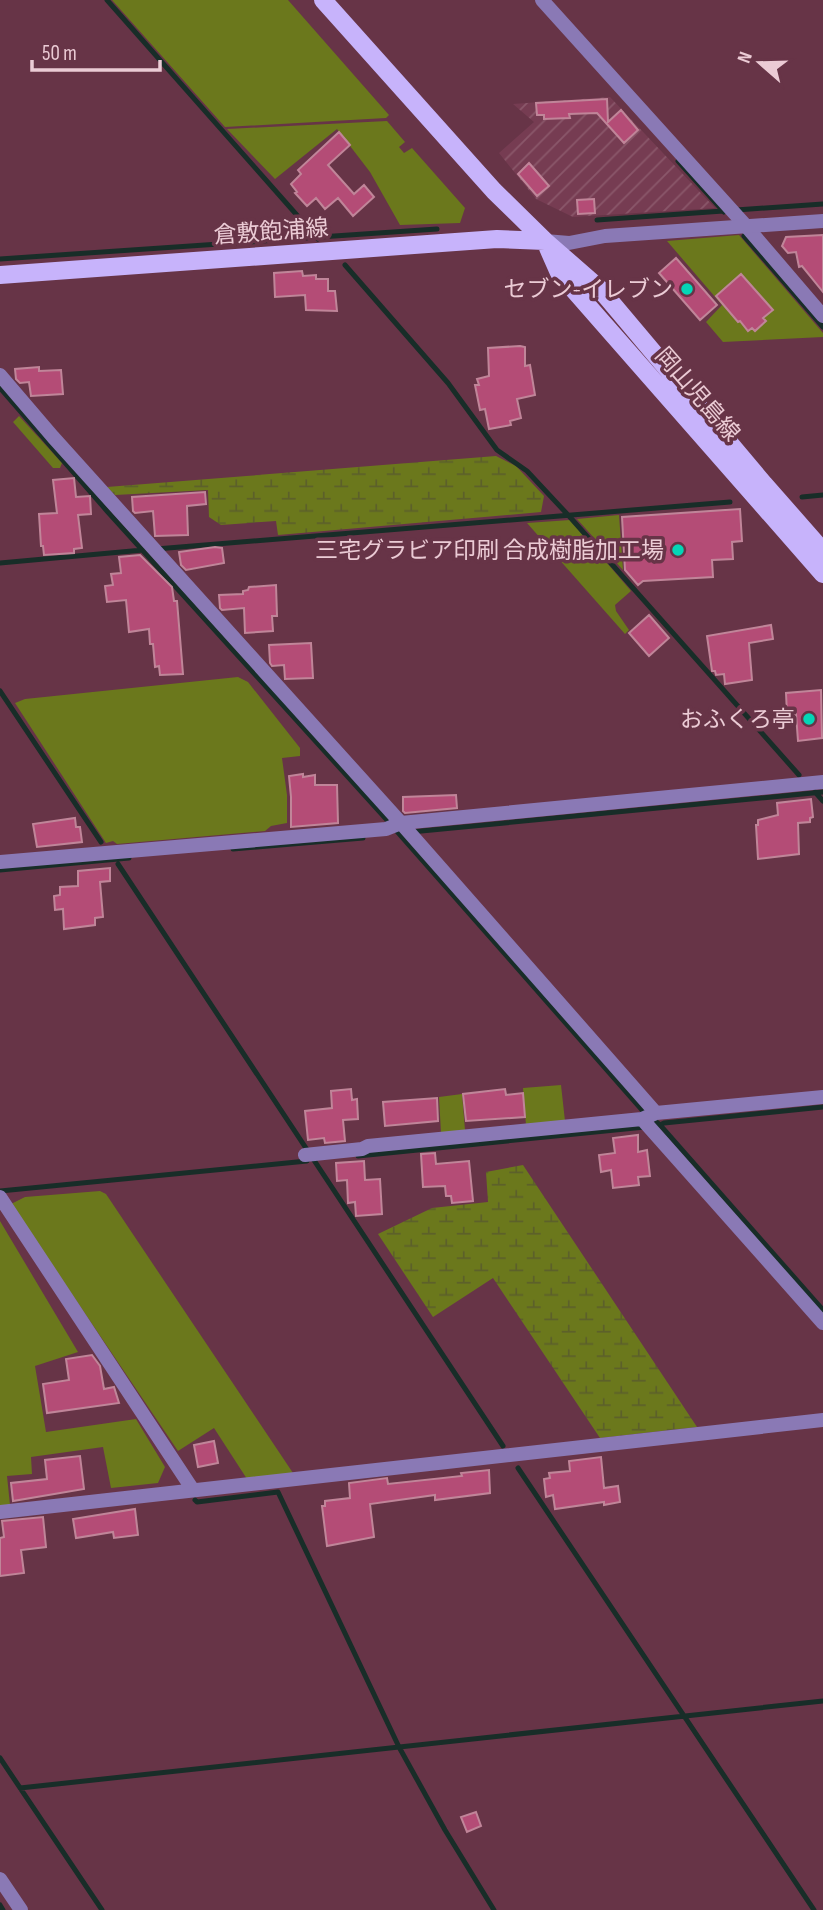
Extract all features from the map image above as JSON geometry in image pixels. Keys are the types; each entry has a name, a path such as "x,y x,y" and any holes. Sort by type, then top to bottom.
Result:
{"main road":[{"name":"岡山児島線","path":"323,0 494,191 545,242 600,289 823,551"},
{"name":"倉敷飽浦線","path":"0,275 497,239 545,242"},
{"name":"岡山児島線","path":"545,242 559,273 823,574"}],"street":[{"path":"542,0 746,226 823,316"},
{"path":"545,242 582,242 605,236 823,221"},
{"path":"800,289 823,301"},
{"path":"0,375 400,828 823,1323"},
{"path":"0,862 400,828 823,782"},
{"path":"309,1155 368,1146 649,1120 823,1097"},
{"path":"0,1197 193,1490"},
{"path":"0,1512 823,1420"},
{"path":"0,1879 21,1910"}],"shaded area":[{"path":"610,97 715,208 573,217 536,199 499,153 534,122 513,104"}],"green space":[{"path":"112,0 288,0 389,115 386,118 225,127"},
{"path":"387,121 405,142 399,147 404,153 412,148 465,208 460,223 400,225 370,172 337,129 275,179 227,129"},
{"path":"739,235 823,333 823,337 723,342 706,322 722,305 667,241"},
{"path":"19,416 62,463 60,468 53,468 13,422"},
{"path":"496,456 516,466 544,496 541,512 278,535 276,521 221,525 209,517 208,490 115,495 107,487"},
{"path":"619,515 623,570 577,519"},
{"path":"570,520 631,591 615,605 629,630 625,634 527,523"},
{"path":"238,677 248,682 300,748 300,756 282,758 287,795 287,823 271,826 265,831 106,843 15,703 25,699"},
{"path":"561,1085 565,1121 526,1125 523,1088"},
{"path":"462,1094 465,1130 441,1133 439,1097"},
{"path":"523,1165 697,1427 600,1438 493,1278 433,1317 378,1234 432,1208 488,1202 486,1172"},
{"path":"100,1191 106,1194 293,1473 247,1479 214,1428 178,1451 11,1204 25,1197"},
{"path":"0,1221 78,1352 35,1366 46,1432 136,1419 165,1467 158,1483 111,1488 103,1447 31,1457 32,1474 7,1476 10,1505 0,1506"}],"building":[{"path":"607,99 608,122 621,110 638,130 624,143 597,113 569,114 570,118 544,119 544,115 537,115 536,103"},
{"path":"339,132 350,145 328,165 354,194 364,185 374,197 353,216 338,198 325,209 316,198 307,206 291,184 301,174 298,170"},
{"path":"529,163 549,186 537,196 518,174"},
{"path":"594,199 595,213 578,214 577,200"},
{"path":"823,235 823,292 802,266 799,267 796,252 788,253 782,246 786,237"},
{"path":"676,258 717,305 700,320 659,273"},
{"path":"302,271 303,276 316,275 316,279 328,279 328,291 335,291 337,311 306,310 305,295 275,297 274,273"},
{"path":"741,274 773,310 763,318 766,321 755,331 752,328 748,331 716,296"},
{"path":"525,347 525,366 530,365 535,395 517,399 521,418 510,421 511,425 489,429 485,409 480,410 475,385 479,385 477,379 489,376 488,348"},
{"path":"39,367 39,371 61,370 63,394 31,396 29,382 20,383 16,379 15,369"},
{"path":"74,478 76,497 90,496 91,514 78,515 82,548 74,549 74,553 44,555 39,514 57,513 53,480"},
{"path":"205,492 206,504 187,506 188,535 155,536 153,511 133,511 132,497"},
{"name":"三宅グラビア印刷 合成樹脂加工場","path":"740,509 742,541 732,542 733,559 712,560 713,577 643,581 638,585 625,570 622,517"},
{"path":"222,548 224,563 186,570 181,565 179,552"},
{"path":"140,555 172,587 174,601 177,601 183,674 160,675 159,666 155,667 149,629 129,632 126,600 107,602 105,586 113,585 111,574 121,573 119,557"},
{"path":"276,585 277,616 272,616 273,631 245,633 244,608 220,608 219,595 243,594 249,587"},
{"path":"649,615 669,638 649,656 629,633"},
{"path":"771,625 773,639 749,643 752,680 725,684 724,674 716,675 715,671 712,671 707,636"},
{"path":"311,643 313,678 285,679 284,665 272,666 270,663 269,645"},
{"name":"おふくろ亭","path":"821,690 822,738 798,741 796,714 787,714 786,693"},
{"path":"303,774 303,777 315,775 315,785 337,785 338,823 291,827 289,776"},
{"path":"456,795 457,808 405,813 403,811 403,797"},
{"path":"811,799 813,817 810,822 798,823 799,854 758,859 758,820 778,815 777,803"},
{"path":"75,818 76,827 80,827 82,842 37,847 33,824"},
{"path":"110,868 110,881 100,882 103,917 95,918 95,925 64,929 63,909 55,910 54,896 60,895 60,887 78,886 78,871"},
{"path":"351,1089 352,1100 357,1099 358,1119 343,1120 345,1141 325,1143 324,1138 308,1140 305,1111 332,1108 331,1091"},
{"path":"505,1089 506,1095 523,1093 525,1117 466,1121 463,1094"},
{"path":"437,1098 438,1121 385,1126 383,1102"},
{"path":"638,1135 638,1152 647,1150 650,1176 638,1177 639,1185 613,1188 611,1170 601,1172 599,1155 615,1153 613,1138"},
{"path":"435,1153 436,1164 469,1161 473,1201 452,1203 451,1196 446,1196 445,1186 423,1187 421,1154"},
{"path":"364,1161 365,1180 380,1179 382,1214 356,1216 355,1202 348,1203 347,1180 337,1181 336,1163"},
{"path":"92,1355 100,1366 104,1389 114,1387 119,1403 47,1413 43,1384 69,1380 66,1359"},
{"path":"214,1441 218,1463 198,1467 194,1445"},
{"path":"80,1456 84,1489 13,1501 11,1483 47,1479 45,1460"},
{"path":"601,1457 604,1488 618,1486 620,1502 555,1509 553,1495 546,1497 544,1479 550,1478 549,1473 570,1471 569,1461"},
{"path":"489,1470 490,1493 435,1500 435,1495 370,1504 374,1537 327,1546 322,1506 325,1506 325,1501 350,1498 349,1483 387,1478 388,1484 462,1476 461,1473"},
{"path":"135,1509 138,1535 114,1538 113,1532 76,1538 73,1519"},
{"path":"43,1517 46,1547 21,1550 24,1573 0,1576 0,1538 4,1537 2,1521"},
{"path":"476,1812 481,1826 467,1832 461,1817"}],"waterway":[{"path":"107,0 318,239"},
{"path":"678,161 724,212"},
{"path":"736,210 823,204"},
{"path":"597,220 723,211"},
{"path":"0,259 437,229"},
{"path":"744,236 823,327"},
{"path":"345,265 448,383 497,450 527,471 569,516 799,775"},
{"path":"0,388 823,1310"},
{"path":"802,497 823,495"},
{"path":"156,549 730,502"},
{"path":"0,563 143,550"},
{"path":"0,691 101,842"},
{"path":"815,792 823,801"},
{"path":"411,832 823,792"},
{"path":"233,849 363,838"},
{"path":"0,870 129,858"},
{"path":"118,864 503,1446"},
{"path":"658,1126 664,1123 823,1107"},
{"path":"358,1156 645,1127"},
{"path":"0,1191 307,1161"},
{"path":"518,1468 814,1910"},
{"path":"195,1500 197,1502 278,1492 399,1747 494,1910"},
{"path":"20,1788 823,1701"},
{"path":"0,1758 102,1910"},
{"path":"0,1905 3,1910"}],"place":[{"name":"セブン-イレブン","path":"687,289"},
{"name":"三宅グラビア印刷 合成樹脂加工場","path":"678,550"},
{"name":"おふくろ亭","path":"809,719"}]}
